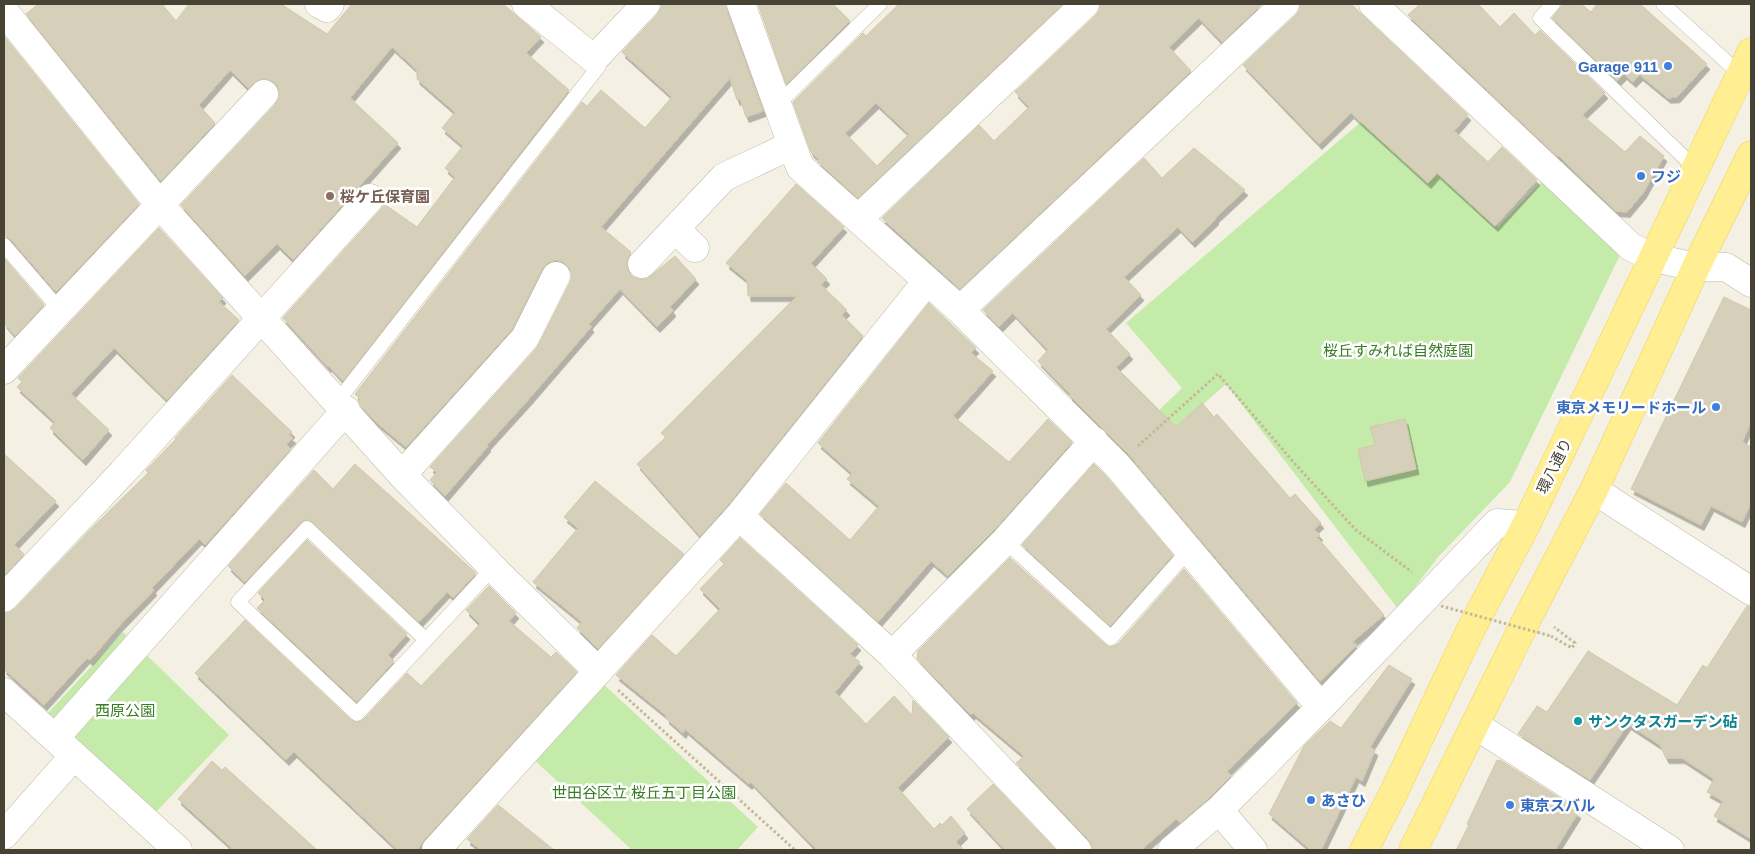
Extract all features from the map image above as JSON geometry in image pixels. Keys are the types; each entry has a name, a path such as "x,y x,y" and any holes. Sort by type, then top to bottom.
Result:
{"main road":[{"name":"環八通り","path":"1364,850 1393,794 1470,631 1526,525 1746,63"},
{"path":"1413,850 1528,617 1594,490 1696,267 1751,155"}],"street":[{"path":"319,4 327,8 330,4"},
{"path":"526,4 594,59 646,4"},
{"path":"741,4 800,167 960,310 1094,441 1117,465 1321,707"},
{"path":"858,219 1085,4"},
{"path":"960,310 1285,4"},
{"path":"1373,4 1631,247 1654,258 1696,267 1726,267 1751,283"},
{"path":"4,11 159,204 402,476 492,568 598,671"},
{"path":"4,370 264,94"},
{"path":"642,264 724,177 792,145"},
{"path":"4,598 122,473 370,198"},
{"path":"675,229 695,248"},
{"path":"402,476 525,338 556,276"},
{"path":"447,846 598,671 739,516 928,281"},
{"path":"4,835 64,747 341,406"},
{"path":"892,655 1005,541 1094,441"},
{"path":"1594,490 1751,591"},
{"path":"739,516 892,655 1077,850"},
{"path":"1172,850 1219,810 1321,707 1497,523 1526,525"},
{"path":"4,692 178,850"},
{"path":"1475,725 1670,850"},
{"path":"1219,810 1253,850"}],"lane":[{"path":"777,105 880,4"},
{"path":"1553,4 1540,18 1695,168"},
{"path":"1663,4 1746,63"},
{"path":"341,406 599,66 594,59"},
{"path":"4,246 60,310"},
{"path":"426,640 307,528 238,602 358,714 426,640 492,568"},
{"path":"1005,541 1111,638 1189,550"}],"path":[{"path":"1117,465 1218,374 1296,465 1356,530 1417,576"},
{"path":"1440,606 1551,636 1572,648 1575,642 1557,628"},
{"path":"598,671 795,850"}],"green space":[{"name":"桜丘すみれば自然庭園","path":"1376,109 1498,227 1543,180 1620,255 1510,482 1439,556 1398,609 1226,384 1132,467 1118,450 1182,388 1126,323"},
{"name":"西原公園","path":"123,632 229,735 156,812 48,713"},
{"name":"世田谷区立 桜丘五丁目公園","path":"600,681 758,827 737,850 632,850 530,756"}],"building":[{"path":"38,4 162,4 176,21 189,4 281,4 327,34 352,4 503,4 541,37 526,53 569,90 343,381 283,318 384,204 417,227 455,177 445,168 463,146 442,128 455,112 417,79 417,70 392,47 350,98 398,143 293,260 277,244 245,276 181,205 275,105 279,97 279,89 275,83 268,79 260,79 248,88 230,70 199,105 215,123 161,181 26,14"},
{"path":"661,4 726,4 726,9 763,111 746,117 740,99 737,100 730,78 601,227 631,252 627,261 627,269 632,276 639,279 647,279 675,256 696,279 670,307 673,311 657,327 620,289 589,324 591,327 487,445 445,496 430,480 437,472 430,467 537,348 570,283 572,275 569,267 563,262 556,260 547,263 542,269 512,329 406,447 376,422 361,406 358,401 360,399 355,394 582,102 587,106 601,90 645,128 672,97 622,52 657,15"},
{"path":"758,4 833,4 850,21 786,84"},
{"path":"899,4 1063,4 858,198 817,161 819,159 811,152 793,102 863,33 866,36","holes":["876,103 909,134 877,166 845,133"]},
{"path":"1100,4 1262,4 1222,42 1199,18 1169,47 1191,71 960,289 882,218 979,125 994,141 1029,107 1015,92 1096,15 1100,9"},
{"path":"1300,4 1351,4 1468,115 1454,131 1488,162 1502,147 1537,180 1495,226 1437,173 1428,183 1351,113 1319,144 1243,65 1296,15 1300,9"},
{"path":"1420,4 1478,4 1500,27 1514,13 1535,35 1540,30 1605,93 1582,115 1625,152 1640,136 1664,156 1643,193 1627,212 1616,211 1408,15"},
{"path":"1563,4 1581,4 1591,12 1597,4 1640,4 1707,64 1677,97 1668,98 1640,75 1633,82 1624,74 1617,81 1552,18"},
{"path":"4,36 139,204 56,292 11,239 4,236"},
{"path":"1194,148 1245,190 1192,242 1178,227 1124,277 1141,295 1106,329 1130,354 1116,367 1176,427 1202,403 1214,417 1217,414 1290,498 1295,494 1321,523 1314,529 1320,535 1317,537 1384,615 1352,642 1357,645 1320,681 1129,455 1038,361 1048,350 1013,313 999,327 983,310 1144,158 1162,178"},
{"path":"796,184 844,227 811,263 827,279 821,285 847,310 842,315 863,336 727,506 700,536 637,464 666,437 661,433 797,296 748,296 747,280 726,263"},
{"path":"159,228 223,298 219,302 239,320 167,400 114,348 71,394 109,430 83,460 50,428 55,422 17,387 22,382 18,378"},
{"path":"4,258 44,305 15,336 4,323"},
{"path":"1724,297 1751,310 1751,422 1742,442 1751,447 1751,503 1742,522 1711,506 1701,525 1631,489"},
{"path":"929,303 976,348 971,353 993,371 953,416 1009,462 1048,419 1072,442 994,530 948,576 931,561 878,622 760,514 786,483 850,540 879,506 847,479 852,473 818,443"},
{"path":"232,375 292,432 289,435 293,438 286,444 291,449 205,545 199,539 152,588 154,590 90,660 87,658 44,705 4,669 4,613 9,613 15,609 92,528 148,473 146,470"},
{"path":"1405,419 1416,469 1365,481 1358,449 1375,445 1370,427"},
{"path":"4,454 56,501 14,545 24,554 4,576"},
{"path":"355,464 476,573 453,598 447,592 419,622 309,520 301,522 245,582 228,566 314,470 333,489"},
{"path":"1094,464 1173,555 1110,626 1022,545"},
{"path":"595,481 684,554 598,649 577,628 582,622 533,582 578,528 564,517"},
{"path":"740,538 858,645 850,654 860,662 835,692 866,724 894,696 912,715 913,700 949,737 898,788 934,829 940,823 942,825 951,816 965,833 956,842 964,850 817,850 751,782 749,784 685,729 683,733 666,718 667,716 616,675 652,635 676,656 720,609 700,589 724,564 720,560"},
{"path":"307,540 407,634 388,655 394,661 357,702 257,608 265,600 258,593"},
{"path":"1010,558 1110,647 1118,644 1184,569 1297,703 1227,771 1231,776 1180,823 1176,819 1141,850 1092,850 1088,839 1016,763 1024,756 973,713 971,715 917,659 918,651"},
{"path":"489,586 516,613 509,621 551,657 556,652 577,672 417,850 398,850 294,752 286,760 195,673 245,620 351,720 359,722 407,673 421,686 480,624 466,610"},
{"path":"1747,606 1751,606 1751,839 1714,816 1723,801 1707,792 1714,779 1682,758 1666,758 1660,745 1628,724 1590,780 1518,734 1537,706 1547,712 1588,651 1677,705 1703,665 1707,668"},
{"path":"1389,665 1412,679 1370,747 1375,750 1362,781 1356,777 1321,850 1311,850 1269,814 1304,746 1330,721 1341,728"},
{"path":"1497,760 1500,760 1572,806 1570,808 1578,813 1555,850 1456,850"},
{"path":"212,761 222,770 225,767 317,850 234,850 178,799"},
{"path":"993,784 1056,850 1005,850 967,809"},
{"path":"498,805 554,850 481,850 467,839"}],"place":[{"name":"Garage 911","path":"1668,66"},
{"name":"フジ","path":"1641,176"},
{"name":"桜ケ丘保育園","path":"330,196"},
{"name":"東京メモリードホール","path":"1716,407"},
{"name":"サンクタスガーデン砧","path":"1578,721"},
{"name":"あさひ","path":"1311,800"},
{"name":"東京スバル","path":"1510,805"}]}
